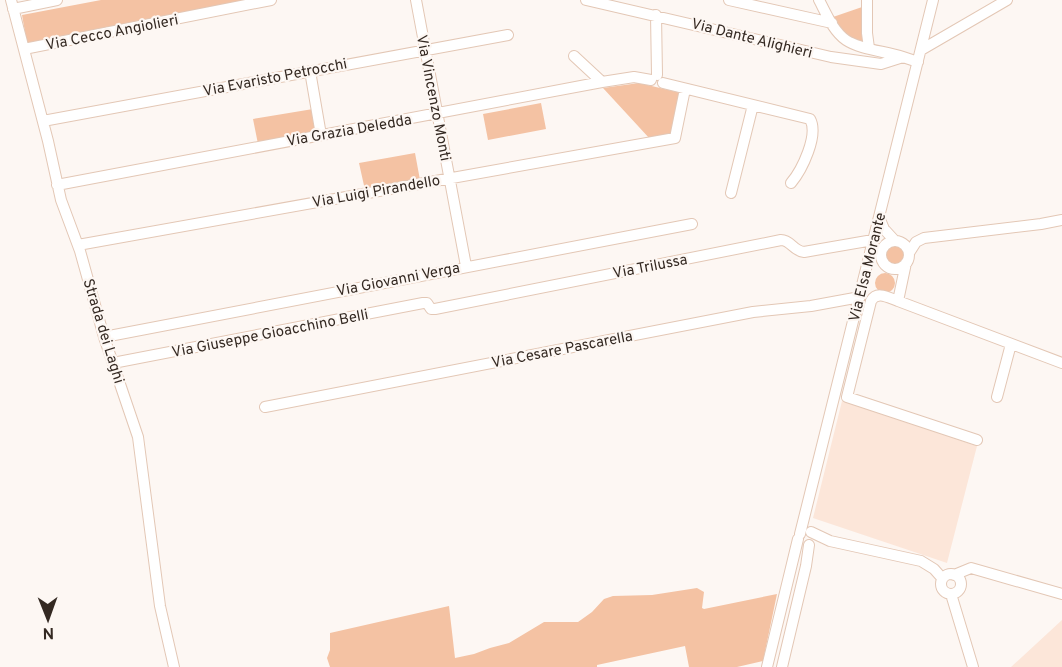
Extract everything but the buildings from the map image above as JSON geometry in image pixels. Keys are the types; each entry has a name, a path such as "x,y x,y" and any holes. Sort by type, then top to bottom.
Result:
{"street":[{"path":"12,4 57,0"},
{"name":"Via Cecco Angiolieri","path":"24,49 271,0"},
{"name":"Via Vincenzo Monti","path":"416,0 466,266"},
{"name":"Via Dante Alighieri","path":"586,0 852,61 881,64 903,57"},
{"path":"729,0 832,23"},
{"path":"819,0 832,23 848,41 918,62"},
{"path":"867,0 869,48"},
{"name":"Via Elsa Morante","path":"767,667 806,539 872,245 933,0"},
{"path":"921,50 1007,0"},
{"name":"Strada dei Laghi","path":"12,4 64,212 78,245 104,337 131,413 140,446 158,598 174,667"},
{"path":"656,15 653,79 803,117 811,121 812,128 805,161 791,183"},
{"name":"Via Evaristo Petrocchi","path":"43,121 508,35"},
{"path":"574,56 602,82"},
{"path":"310,71 321,135"},
{"name":"Via Grazia Deledda","path":"57,185 602,82 653,79"},
{"name":"Via Luigi Pirandello","path":"78,245 675,138 686,89"},
{"path":"731,193 753,105"},
{"path":"879,217 892,242"},
{"path":"863,284 873,272 889,267 900,268 917,240 1062,220"},
{"name":"Via Giovanni Verga","path":"104,337 692,224"},
{"name":"Via Trilussa","path":"428,303 431,309 435,309 779,240 786,240 794,249 804,252 872,245"},
{"path":"889,267 882,253 892,242"},
{"path":"898,301 903,280 907,258 905,246 892,242 872,245 876,261 900,274 903,280"},
{"path":"977,440 846,397 872,298 879,295 898,301 1062,363"},
{"name":"Via Cesare Pascarella","path":"265,407 753,312 803,307 860,297"},
{"name":"Via Giuseppe Gioacchino Belli","path":"113,363 428,303"},
{"path":"997,397 1011,344"},
{"path":"782,667 806,566 806,539 830,541 921,561 934,569 942,578 941,587 945,592 951,594 961,586 959,579 954,575 948,574 942,578"},
{"path":"954,575 971,568 1062,594"},
{"path":"951,594 973,667"}],"shaded area":[{"path":"101,0 252,0 27,43 22,15"},
{"path":"865,6 863,44 847,38 833,17"},
{"path":"639,83 681,93 671,135 650,139 603,88"},
{"path":"541,103 546,129 488,140 483,114"},
{"path":"313,109 317,133 258,144 253,119"},
{"path":"415,153 420,180 365,190 359,163"},
{"path":"895,246 901,249 904,255 901,261 895,264 889,261 886,255 889,249"},
{"path":"885,273 892,276 895,283 892,290 885,293 878,290 875,283 878,276"},
{"path":"842,401 977,446 947,563 813,518"},
{"path":"697,588 704,592 702,608 704,609 777,594 763,661 737,667 689,667 685,646 597,665 597,667 330,667 327,658 330,650 330,633 449,606 455,658 509,643 544,622 578,622 604,599 613,596 652,595"},
{"path":"1062,620 1062,667 1011,667"}]}
